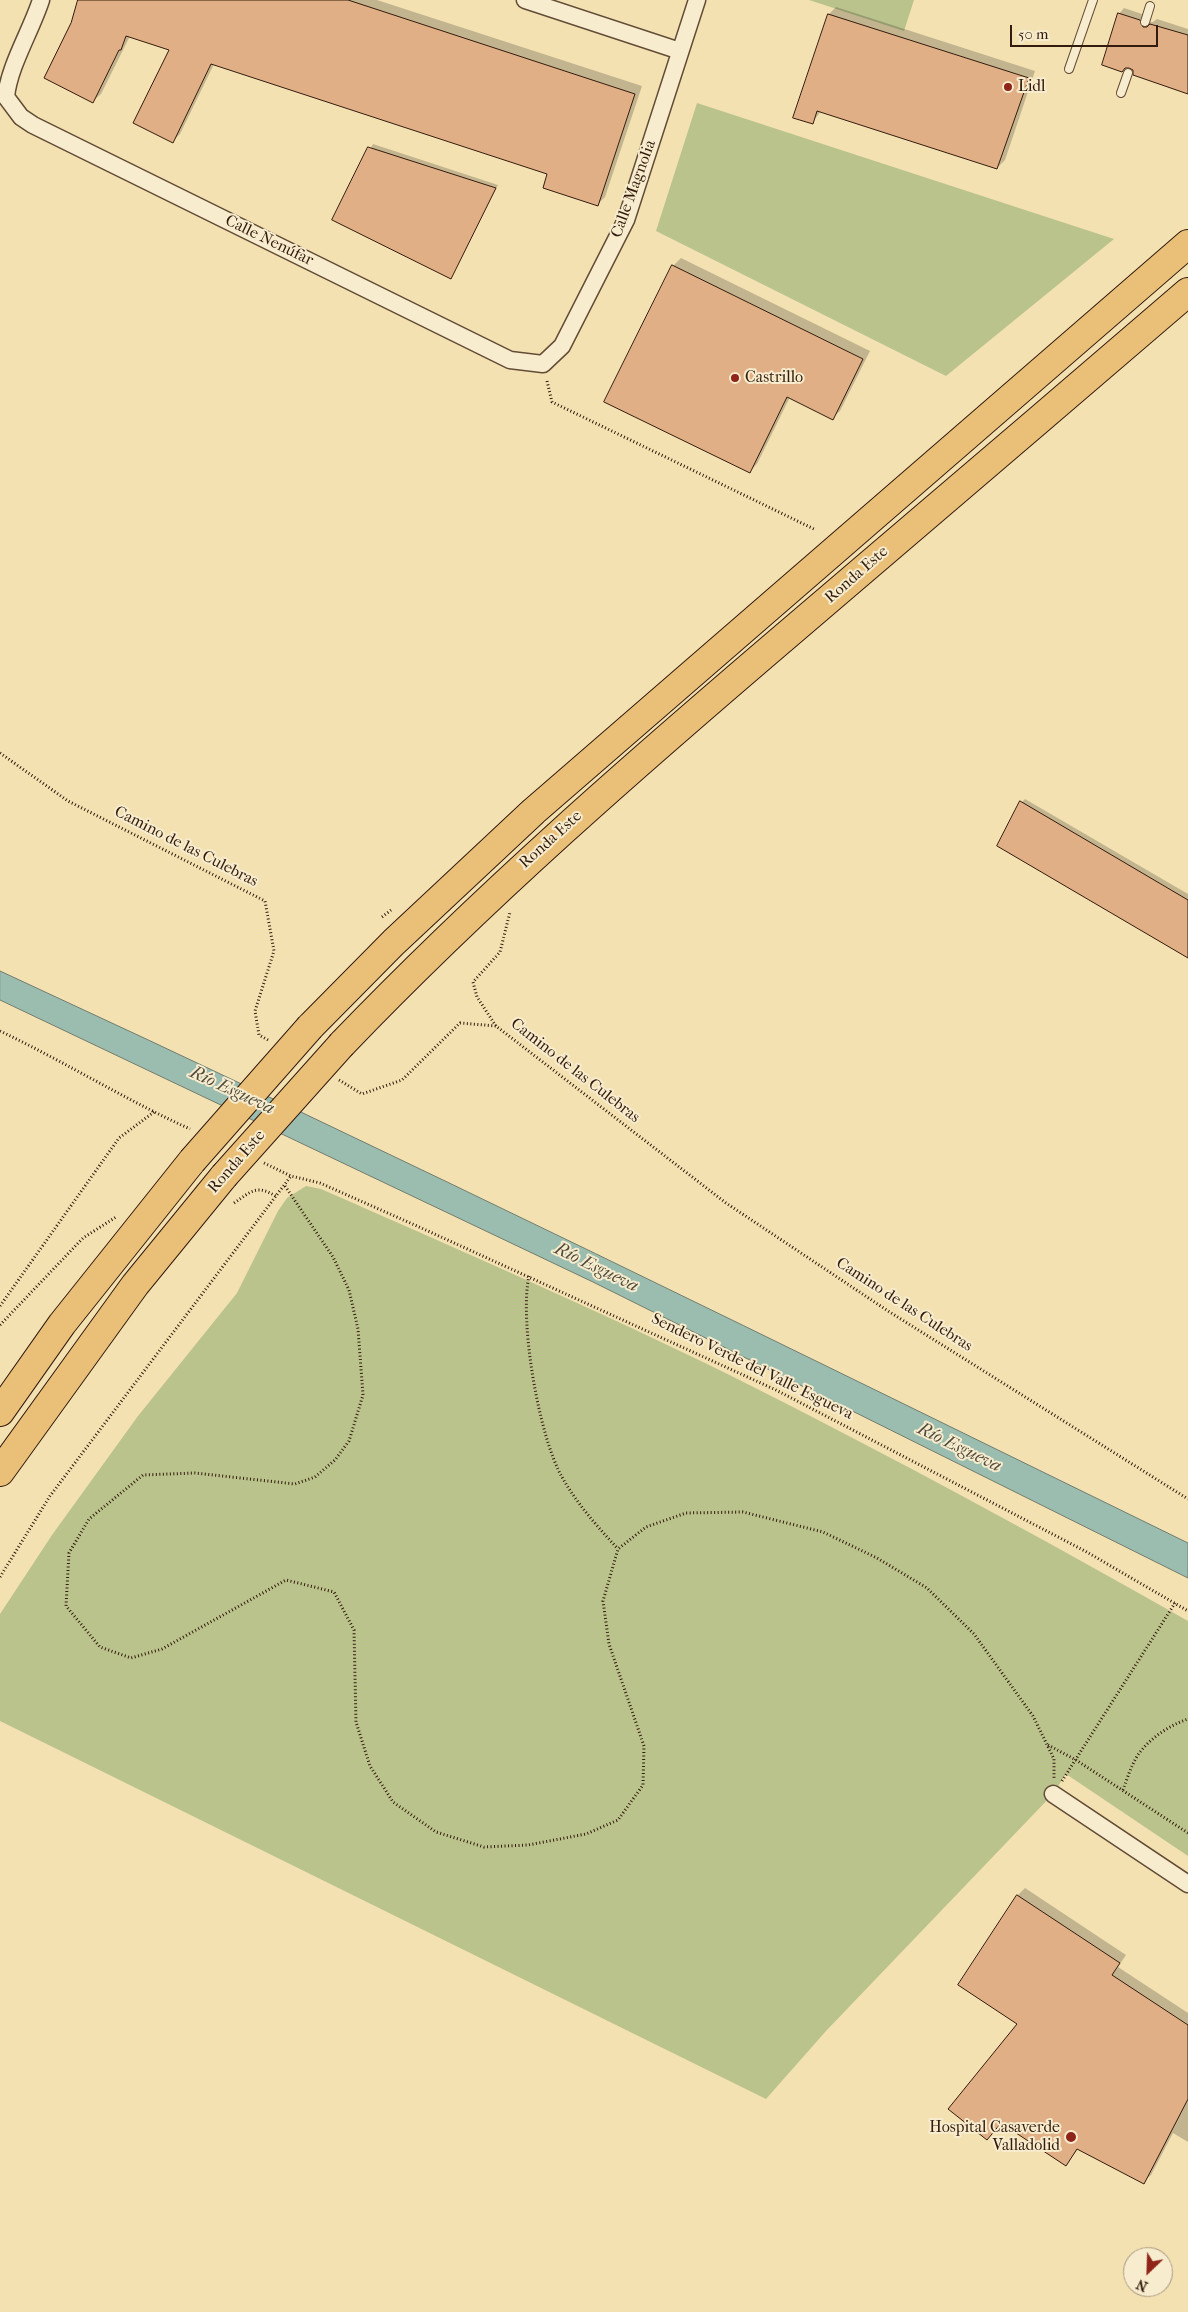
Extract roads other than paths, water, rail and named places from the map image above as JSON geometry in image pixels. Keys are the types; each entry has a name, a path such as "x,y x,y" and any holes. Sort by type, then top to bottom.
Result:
{"highway":[{"name":"Ronda Este","path":"0,1412 62,1324 192,1161 310,1027 394,942 534,811 1188,244"},
{"name":"Ronda Este","path":"0,1472 135,1285 224,1176 342,1044 412,971 529,860 683,723 1188,292"}],"street":[{"name":"Calle Nenúfar","path":"41,0 32,27 8,80 6,97 21,117 510,360 543,364"},
{"path":"525,0 680,51"},
{"name":"Calle Magnolia","path":"543,364 562,346 626,220 697,0"},
{"path":"1053,1794 1188,1884"}],"lane":[{"path":"1069,69 1093,0"},
{"path":"1145,22 1150,6"},
{"path":"1121,93 1128,74"}],"water":[{"name":"Río Esgueva","path":"0,971 447,1182 1188,1543 1188,1578 593,1282 0,1000"}],"place":[{"name":"Lidl","path":"1008,87"},
{"name":"Castrillo","path":"735,378"},
{"name":"Hospital Casaverde Valladolid","path":"1071,2137"}]}
